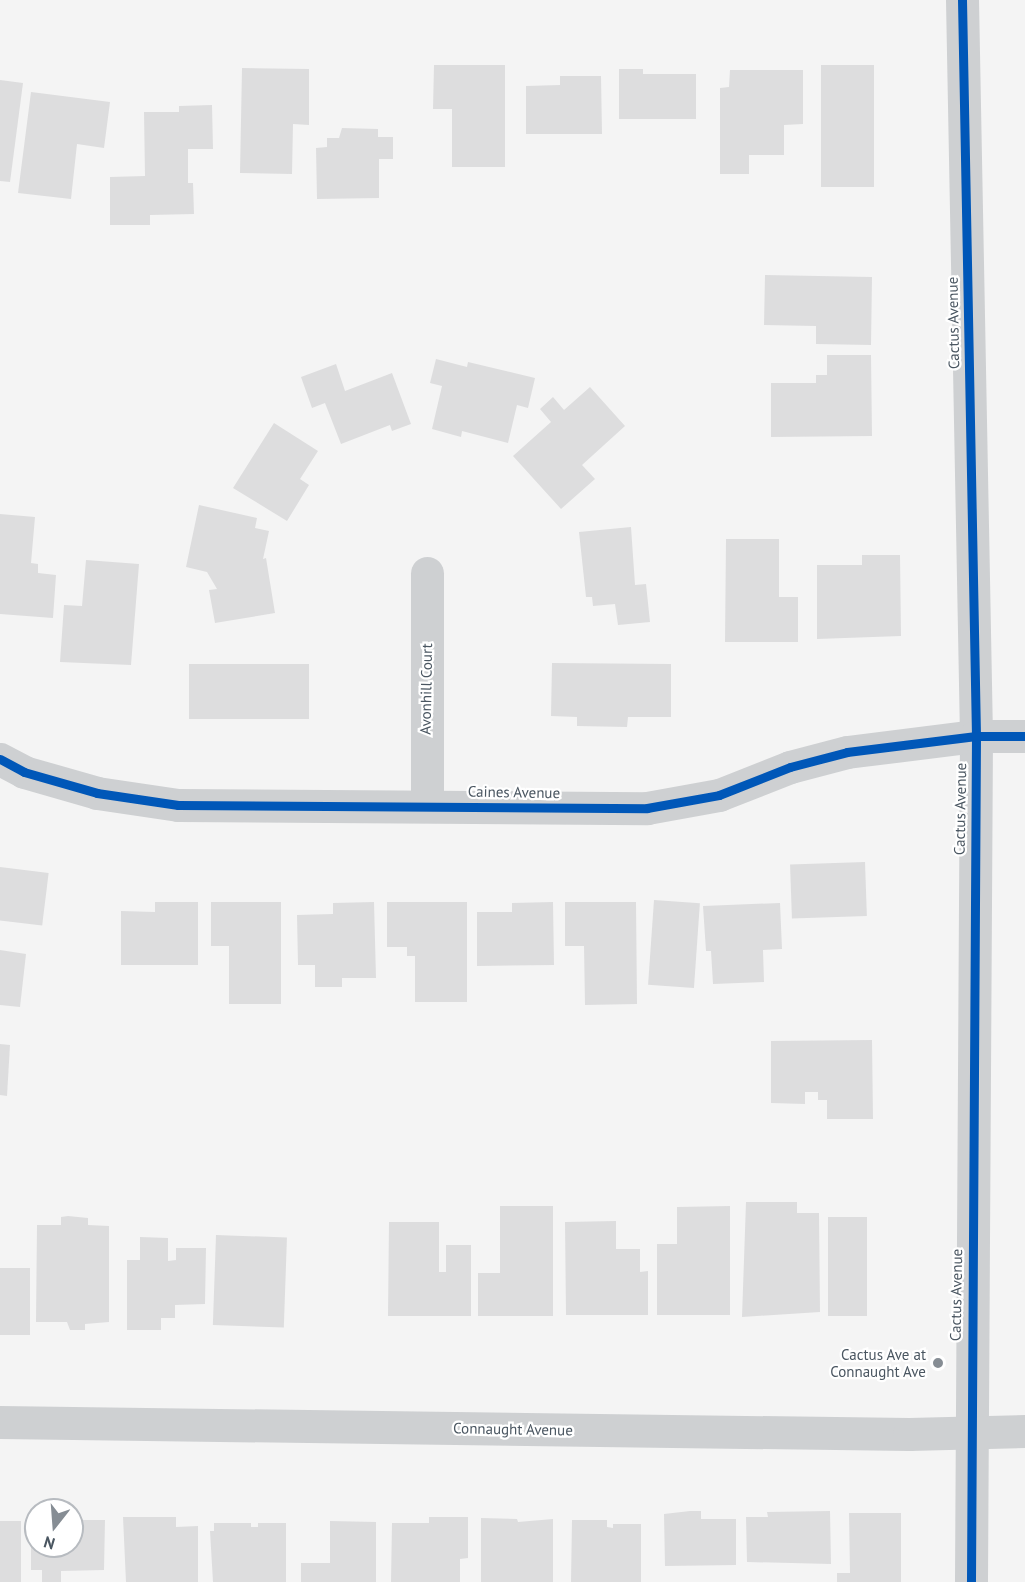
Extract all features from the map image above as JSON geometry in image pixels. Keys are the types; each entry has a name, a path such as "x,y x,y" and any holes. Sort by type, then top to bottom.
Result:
{"street":[{"name":"Cactus Avenue","path":"962,0 976,736 969,1434 971,1582"},
{"name":"Avonhill Court","path":"427,806 428,573"},
{"name":"Caines Avenue","path":"0,759 24,772 98,794 178,805 647,808 686,804 817,759 875,747 976,736 1025,736"},
{"name":"Connaught Avenue","path":"0,1422 969,1434 1025,1431"}],"building":[{"path":"434,65 505,65 505,167 452,167 452,109 433,109"},
{"path":"821,65 874,65 874,187 821,187"},
{"path":"242,68 309,69 309,125 293,124 292,174 240,173"},
{"path":"619,69 643,69 643,74 696,74 696,119 619,119"},
{"path":"730,70 803,70 803,124 784,125 784,155 749,155 749,174 720,174 720,88 729,87"},
{"path":"560,76 601,76 602,134 526,134 526,86 560,85"},
{"path":"0,80 23,83 10,182 0,181"},
{"path":"31,92 110,102 104,148 77,144 71,199 18,193"},
{"path":"212,105 213,149 188,149 188,183 193,183 194,214 150,215 150,225 110,225 110,177 145,176 144,112 179,112 179,106"},
{"path":"342,128 378,129 378,137 393,137 393,159 379,159 379,198 317,199 316,148 327,147 327,138 339,138"},
{"path":"765,275 872,277 871,345 816,344 816,326 764,325"},
{"path":"827,355 871,355 872,436 771,437 771,383 816,383 816,375 827,375"},
{"path":"436,359 467,367 468,362 535,378 528,408 517,405 508,443 462,431 461,437 432,429 442,386 430,383"},
{"path":"336,364 345,391 392,373 411,424 392,431 390,425 341,444 325,403 312,408 301,377"},
{"path":"590,387 625,426 582,465 595,479 561,509 513,456 551,422 540,409 553,397 564,410"},
{"path":"274,423 318,451 300,479 309,485 287,521 233,488"},
{"path":"199,505 257,518 255,528 269,531 263,559 266,558 275,613 215,623 209,590 217,589 207,572 186,567"},
{"path":"0,514 35,517 31,563 38,564 38,573 56,575 53,618 0,614"},
{"path":"631,527 635,585 646,584 650,622 618,625 615,604 593,606 592,597 586,597 579,532"},
{"path":"726,539 779,539 779,597 798,597 798,642 725,642"},
{"path":"862,555 900,555 901,636 817,639 817,565 862,565"},
{"path":"86,560 139,564 131,665 60,662 64,605 82,606"},
{"path":"552,663 671,664 671,717 628,717 627,727 577,726 577,717 551,716"},
{"path":"189,664 309,664 309,719 189,719"},
{"path":"865,862 867,916 792,919 790,865"},
{"path":"0,867 49,873 42,926 0,920"},
{"path":"654,900 700,903 694,988 648,985"},
{"path":"155,902 198,902 198,965 121,965 121,911 155,912"},
{"path":"211,902 281,902 281,1004 229,1004 229,946 211,946"},
{"path":"374,902 376,978 342,978 342,987 315,987 315,965 298,965 297,915 333,914 333,903"},
{"path":"387,902 467,902 467,1002 415,1002 415,956 407,956 407,947 387,947"},
{"path":"553,902 554,965 477,966 477,912 512,912 512,903"},
{"path":"565,902 636,902 637,1004 585,1005 584,946 565,946"},
{"path":"780,903 782,949 763,950 764,982 713,984 711,951 706,951 703,906"},
{"path":"0,950 26,954 20,1007 0,1005"},
{"path":"872,1040 873,1119 827,1119 827,1100 818,1100 818,1092 805,1092 805,1104 771,1103 771,1041"},
{"path":"0,1044 10,1045 7,1096 0,1095"},
{"path":"746,1202 797,1202 797,1213 819,1213 820,1312 742,1317"},
{"path":"500,1206 553,1206 553,1316 478,1316 478,1273 500,1273"},
{"path":"730,1206 730,1315 657,1315 657,1244 677,1244 677,1207"},
{"path":"61,1217 88,1218 88,1225 109,1226 109,1322 85,1324 85,1330 70,1330 67,1322 36,1322 37,1225 61,1225"},
{"path":"828,1217 867,1217 867,1316 828,1316"},
{"path":"616,1221 616,1249 640,1249 640,1272 648,1271 648,1315 566,1315 565,1222"},
{"path":"389,1222 439,1222 439,1272 446,1272 446,1245 471,1245 471,1316 388,1316"},
{"path":"216,1235 287,1237 284,1327 213,1325"},
{"path":"140,1237 168,1238 168,1261 176,1260 176,1248 206,1248 205,1304 175,1305 175,1318 161,1318 161,1330 127,1330 127,1260 140,1260"},
{"path":"0,1268 30,1268 30,1335 0,1335"},
{"path":"701,1511 701,1519 736,1519 736,1565 665,1566 664,1514"},
{"path":"830,1511 831,1564 747,1562 746,1517 768,1517 767,1512"},
{"path":"849,1513 901,1513 901,1582 837,1582 837,1573 850,1573"},
{"path":"123,1517 176,1517 176,1527 198,1526 198,1582 126,1582"},
{"path":"429,1517 468,1517 468,1558 460,1559 460,1582 391,1582 392,1523 429,1523"},
{"path":"481,1518 517,1519 518,1522 553,1519 553,1582 481,1582"},
{"path":"84,1520 105,1520 104,1570 61,1571 61,1582 42,1582 42,1570 31,1570 31,1558 84,1558"},
{"path":"572,1520 607,1520 607,1527 613,1528 613,1524 641,1524 641,1582 571,1582"},
{"path":"0,1521 21,1521 21,1582 0,1582"},
{"path":"330,1521 376,1522 376,1582 301,1582 301,1563 330,1563"},
{"path":"214,1523 251,1523 251,1527 258,1527 258,1523 286,1523 286,1582 213,1582 210,1531 214,1531"}],"cycle path":[{"path":"962,0 976,736 971,1582"},
{"path":"0,759 24,772 97,793 178,805 647,808 719,795 790,767 847,752 976,736 1025,736"}],"place":[{"name":"Cactus Ave at Connaught Ave","path":"938,1363"}]}
